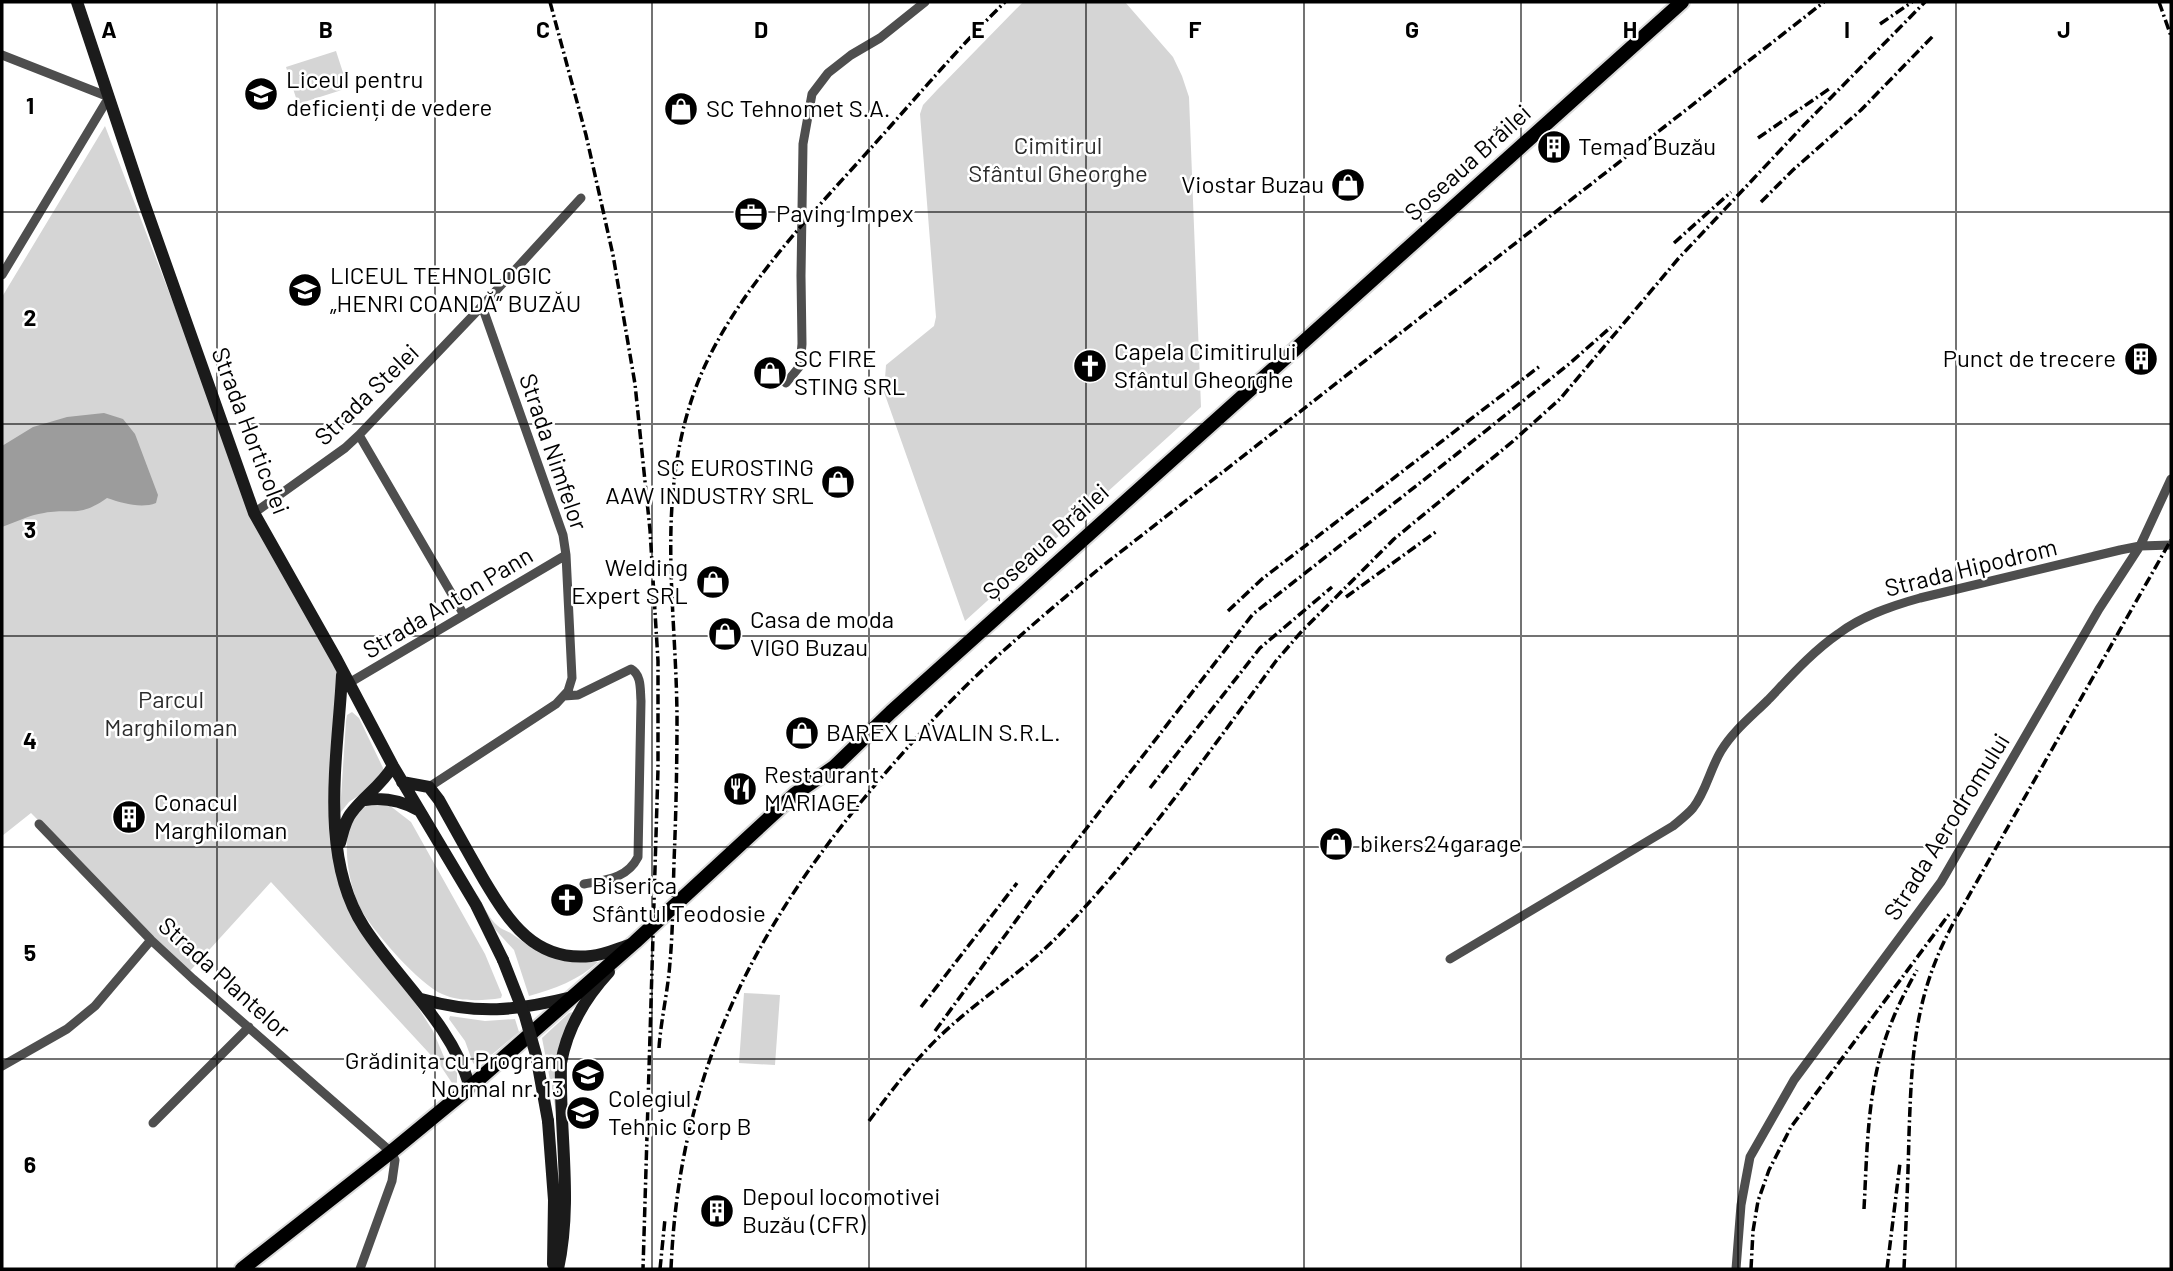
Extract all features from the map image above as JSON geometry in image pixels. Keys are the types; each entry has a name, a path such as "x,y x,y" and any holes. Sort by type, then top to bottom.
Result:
{"main road":[{"name":"Strada Horticolei","path":"77,2 254,513 402,782 476,905 503,960 530,1033 548,1121 554,1200 553,1269"},
{"name":"Șoseaua Brăilei","path":"242,1269 440,1112 574,996 795,794 834,767 915,690 1682,2"},
{"path":"346,677 334,819 343,879 352,906 383,952 453,1044 470,1087"},
{"path":"340,727 343,711 347,707 361,707"},
{"path":"338,850 352,812 384,781 393,766"},
{"path":"402,782 429,787 504,913 522,934 549,950 578,956 592,956 635,942"},
{"path":"365,800 398,801 418,810"},
{"path":"558,1269 565,1214 561,1076 563,1052 584,1003 635,942"},
{"path":"421,999 471,1009 510,1010 574,996"}],"street":[{"path":"786,383 800,366 802,344 803,144 811,94 828,73 880,38 925,2"},
{"path":"2,55 108,97 2,275"},
{"name":"Strada Stelei","path":"254,513 359,435 581,198"},
{"name":"Strada Nimfelor","path":"482,306 563,535 572,678 564,696"},
{"path":"359,435 464,615"},
{"name":"Strada Aerodromului","path":"1736,1269 1741,1205 1750,1157 1794,1080 1934,892 2099,609 2140,546 2171,479"},
{"name":"Strada Hipodrom","path":"1450,959 1684,817 1700,797 1717,759 1737,731 1798,669 1838,634 1865,618 1891,606 2140,546 2171,545"},
{"name":"Strada Anton Pann","path":"346,677 464,615 566,555"},
{"path":"429,787 556,704 564,696 586,692 631,669 636,672 641,701 638,857 634,865 618,877 584,884"},
{"name":"Strada Plantelor","path":"39,824 192,979 391,1152"},
{"path":"2,1066 67,1029 95,1006 151,940"},
{"path":"153,1123 249,1027"},
{"path":"360,1269 393,1181 395,1160 391,1152"}],"green space":[{"name":"Cimitirul Sfântul Gheorghe","path":"1023,2 1125,2 1173,57 1182,76 1189,97 1201,407 965,621 884,392 886,365 934,326 936,317 920,114 923,105"},
{"path":"336,51 348,88 298,104 286,67"},
{"name":"Parcul Marghiloman","path":"105,126 254,513 337,660 335,793 343,879 383,952 433,1031 444,1057 457,1073 454,1086 440,1065 271,882 189,972 31,813 2,836 2,297"},
{"path":"352,712 359,718 384,770 367,790 349,802 340,813 346,721 347,715"},
{"path":"368,805 389,805 411,822 485,954 501,998 471,1000 442,994 433,989 410,970 369,922 354,891 347,849 350,824 355,814"},
{"path":"477,894 501,929 533,948 552,957 598,962 566,983 529,996 514,950 492,926"},
{"path":"744,993 780,995 775,1065 739,1063"},
{"path":"573,1012 563,1038 560,1133 542,1038"},
{"path":"450,1016 485,1021 515,1019 519,1032 477,1067 465,1041 449,1019"}],"shaded area":[{"path":"104,413 123,419 135,434 158,495 156,503 138,505 107,498 82,510 38,514 2,527 2,446 33,427 67,417"}],"railway":[{"path":"550,2 586,135 613,255 635,384 650,530 658,661 658,769 643,1269"},
{"path":"659,1048 671,950 676,808 677,716 672,510 683,428 696,387 710,354 729,322 773,260 970,37 1005,2"},
{"path":"671,1269 677,1197 689,1130 708,1066 732,1004 762,945 797,888 837,832 912,742 994,660 1100,568 1824,2"},
{"path":"1880,24 1912,2"},
{"path":"869,1121 908,1071 940,1036 1046,948 1088,904 1144,837 1276,661 1302,631 1394,539 1560,399 1678,259 1925,2"},
{"path":"2159,2 2171,36"},
{"path":"1761,202 1861,110 1933,36"},
{"path":"1758,138 1829,89"},
{"path":"1674,243 1731,192"},
{"path":"935,1031 1034,896 1253,614 1458,453 1611,327"},
{"path":"1228,611 1262,579 1540,366"},
{"path":"1346,597 1437,531"},
{"path":"1904,1269 1914,1050 1923,999 1931,974 1955,920 2171,540"},
{"path":"1150,788 1260,648 1332,587"},
{"path":"921,1007 1017,883"},
{"path":"1751,1269 1758,1201 1769,1170 1791,1127 1950,913"},
{"path":"1864,1209 1869,1126 1878,1063 1895,1015 1917,970"},
{"path":"1887,1269 1900,1163"},
{"path":"660,1269 665,1219"}],"place":[{"name":"Liceul pentru deficienți de vedere","path":"261,94"},
{"name":"SC Tehnomet S.A.","path":"681,109"},
{"name":"Temad Buzău","path":"1554,147"},
{"name":"Viostar Buzau","path":"1348,185"},
{"name":"Paving Impex","path":"751,214"},
{"name":"LICEUL TEHNOLOGIC „HENRI COANDĂ” BUZĂU","path":"305,290"},
{"name":"Punct de trecere","path":"2141,359"},
{"name":"Capela Cimitirului Sfântul Gheorghe","path":"1090,366"},
{"name":"SC FIRE STING SRL","path":"770,373"},
{"name":"SC EUROSTING AAW INDUSTRY SRL","path":"838,482"},
{"name":"Welding Expert SRL","path":"713,582"},
{"name":"Casa de moda VIGO Buzau","path":"725,634"},
{"name":"BAREX LAVALIN S.R.L.","path":"802,733"},
{"name":"Restaurant MARIAGE","path":"740,789"},
{"name":"Conacul Marghiloman","path":"129,817"},
{"name":"bikers24garage","path":"1336,844"},
{"name":"Biserica Sfântul Teodosie","path":"567,900"},
{"name":"Grădinița cu Program Normal nr. 13","path":"588,1075"},
{"name":"Colegiul Tehnic Corp B","path":"583,1113"},
{"name":"Depoul locomotivei Buzău (CFR)","path":"717,1211"}]}
